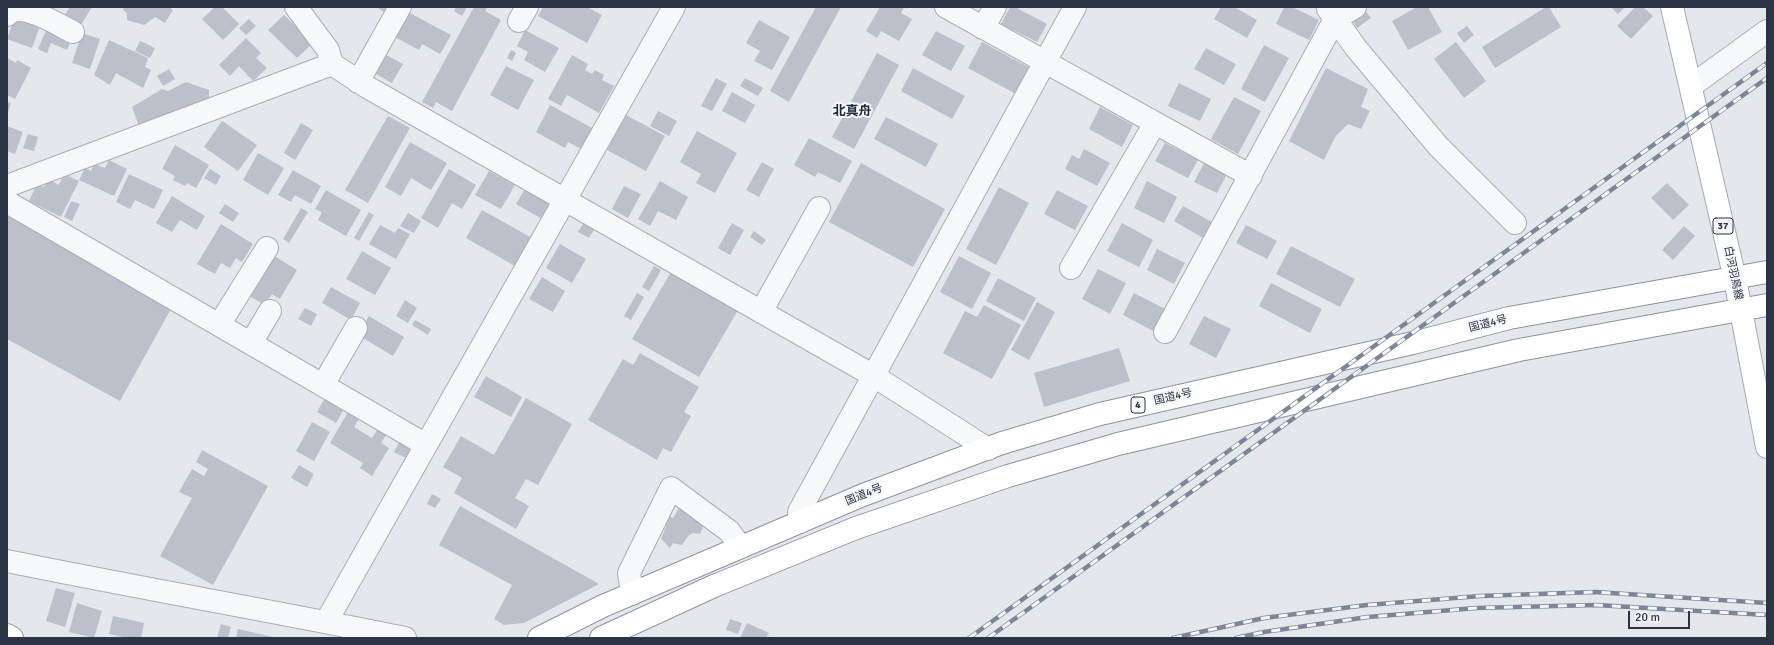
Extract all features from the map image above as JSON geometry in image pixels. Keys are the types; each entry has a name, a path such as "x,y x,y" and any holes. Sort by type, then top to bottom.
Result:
{"main road":[{"name":"白河羽鳥線","path":"1672,7 1735,279 1767,447"},
{"name":"国道4号","path":"539,638 603,606 863,495 988,449 1100,414 1413,343 1509,318 1735,279 1767,272"},
{"path":"601,638 714,586 856,528 1008,476 1118,444 1519,350 1595,335 1741,311 1767,305"},
{"path":"7,635 12,638"}],"street":[{"path":"296,7 328,50 332,64 358,82 874,376 988,449"},
{"path":"358,82 400,7"},
{"path":"326,622 674,7"},
{"path":"946,7 1251,176"},
{"path":"983,28 995,7"},
{"path":"800,522 799,512 1075,7"},
{"path":"1165,332 1251,176 1331,13 1355,7"},
{"path":"7,15 17,9 28,10 73,32"},
{"path":"1331,13 1356,48 1438,146 1515,223"},
{"path":"1691,86 1767,31"},
{"path":"7,186 332,64"},
{"path":"1071,268 1155,122"},
{"path":"7,202 426,445"},
{"path":"761,312 819,208"},
{"path":"219,325 267,248"},
{"path":"251,343 270,312"},
{"path":"323,385 356,328"},
{"path":"632,594 629,573 671,488 728,531 741,548"},
{"path":"7,561 405,638"}],"building":[{"path":"70,7 92,7 79,28 63,18"},
{"path":"124,7 169,7 173,10 165,23 155,17 144,25 127,20 127,13 123,10"},
{"path":"215,7 222,7 239,24 223,40 202,19"},
{"path":"376,7 387,7 384,12"},
{"path":"456,7 467,7 462,16 454,11"},
{"path":"474,7 488,7 485,11 501,20 452,111 436,102 433,108 422,102"},
{"path":"543,7 587,7 602,15 587,43 538,16"},
{"path":"816,7 841,7 789,102 770,91"},
{"path":"880,7 904,7 901,13 912,19 899,41 881,31 877,38 866,31"},
{"path":"1010,7 1015,7 1047,24 1037,42 1001,24"},
{"path":"1221,7 1234,7 1257,20 1247,38 1214,19"},
{"path":"1284,7 1292,7 1319,20 1309,40 1276,24"},
{"path":"1417,7 1428,7 1442,32 1408,50 1392,21"},
{"path":"1546,7 1549,7 1561,27 1495,68 1482,47"},
{"path":"1611,7 1625,7 1618,14"},
{"path":"1635,7 1643,7 1653,16 1631,39 1617,26"},
{"path":"1365,10 1371,18 1357,28 1352,20"},
{"path":"408,12 451,35 440,54 422,44 419,50 395,37"},
{"path":"284,15 313,43 297,58 268,30"},
{"path":"15,17 40,26 32,48 7,39"},
{"path":"249,19 256,26 246,35 239,28"},
{"path":"759,20 790,37 772,70 754,61 760,51 746,43"},
{"path":"48,26 73,37 67,50 51,43 47,53 38,49"},
{"path":"1467,26 1474,35 1464,43 1457,33"},
{"path":"525,30 559,48 545,72 524,60 528,52 517,46"},
{"path":"936,31 965,46 951,71 922,55"},
{"path":"82,33 100,39 90,69 72,63"},
{"path":"246,38 261,53 256,58 267,68 253,81 239,66 230,76 219,65"},
{"path":"109,40 148,58 145,67 151,70 143,88 116,73 110,85 94,75"},
{"path":"140,41 155,48 150,58 135,51"},
{"path":"982,42 1030,68 1016,94 968,68"},
{"path":"1456,42 1486,81 1464,98 1434,59"},
{"path":"1264,45 1289,58 1265,102 1241,89"},
{"path":"1206,48 1236,64 1224,85 1194,69"},
{"path":"511,50 516,53 512,61 507,58"},
{"path":"877,53 899,65 854,149 832,137"},
{"path":"386,55 403,64 392,83 376,74"},
{"path":"572,55 588,64 585,70 592,74 595,70 604,75 602,80 614,86 599,113 567,95 561,106 548,99"},
{"path":"7,58 16,63 17,60 31,68 15,99 7,95"},
{"path":"506,66 534,80 518,110 490,95"},
{"path":"913,68 965,96 952,119 901,91"},
{"path":"1326,68 1368,89 1361,107 1370,111 1361,129 1348,124 1335,137 1324,160 1289,141"},
{"path":"169,69 175,79 163,86 157,76"},
{"path":"716,78 727,84 712,111 701,106"},
{"path":"745,78 763,88 758,96 740,86"},
{"path":"186,82 209,90 209,100 139,126 132,107 162,89 168,91"},
{"path":"1179,83 1211,99 1200,121 1168,106"},
{"path":"732,92 755,105 745,123 722,111"},
{"path":"1234,97 1261,111 1238,154 1211,139"},
{"path":"7,102 11,103 7,116"},
{"path":"550,105 594,129 583,150 568,142 565,148 536,132"},
{"path":"1100,107 1133,125 1122,147 1089,129"},
{"path":"658,111 677,121 669,136 650,126"},
{"path":"626,115 665,136 646,171 607,150"},
{"path":"388,116 410,128 368,203 345,190"},
{"path":"886,117 938,144 926,167 874,139"},
{"path":"222,121 257,145 238,171 204,147"},
{"path":"301,123 313,130 295,160 284,153"},
{"path":"7,126 23,132 15,154 7,151"},
{"path":"697,131 737,153 715,193 696,183 701,174 680,162"},
{"path":"28,134 38,137 34,151 23,148"},
{"path":"809,138 852,161 840,183 818,172 815,177 794,165"},
{"path":"410,142 447,163 431,190 411,178 401,196 385,187"},
{"path":"1165,143 1198,160 1188,178 1155,161"},
{"path":"175,145 209,165 196,188 187,183 185,186 173,180 175,176 162,169"},
{"path":"1084,149 1110,163 1097,186 1065,169 1072,155 1079,159"},
{"path":"258,153 284,168 268,195 243,180"},
{"path":"109,160 127,169 114,196 79,180 85,168 91,171 94,164 105,168"},
{"path":"762,162 774,169 759,197 746,190"},
{"path":"861,163 945,209 913,267 829,222"},
{"path":"1204,163 1227,174 1217,193 1194,182"},
{"path":"210,169 221,176 216,185 204,178"},
{"path":"449,169 476,185 462,209 452,203 438,228 421,218"},
{"path":"293,170 321,186 311,204 295,195 291,202 278,195"},
{"path":"489,171 515,185 501,209 475,195"},
{"path":"64,174 79,181 61,217 29,201 37,184 44,187 48,179 59,185"},
{"path":"129,174 163,190 154,209 135,200 130,209 116,202"},
{"path":"660,181 688,197 676,220 658,211 650,226 638,219"},
{"path":"1147,181 1177,197 1164,223 1134,208"},
{"path":"1667,183 1689,205 1673,220 1651,198"},
{"path":"624,186 641,194 628,218 612,209"},
{"path":"999,187 1029,203 996,265 966,249"},
{"path":"525,189 550,204 542,219 516,204"},
{"path":"326,190 361,210 346,236 318,220 322,212 315,209"},
{"path":"1057,190 1088,206 1075,230 1044,214"},
{"path":"172,196 205,216 197,230 180,220 172,232 156,223"},
{"path":"71,201 80,204 72,221 64,217"},
{"path":"225,204 239,213 233,222 219,213"},
{"path":"1183,206 1212,222 1203,238 1174,221"},
{"path":"301,208 308,212 289,243 283,239"},
{"path":"482,210 532,238 515,266 466,238"},
{"path":"369,212 374,215 359,241 354,238"},
{"path":"408,213 421,221 414,233 400,226"},
{"path":"7,216 172,307 120,401 7,339"},
{"path":"584,222 595,228 589,238 578,232"},
{"path":"732,223 744,230 730,255 718,248"},
{"path":"1122,223 1153,240 1139,267 1107,251"},
{"path":"221,224 253,244 242,262 236,258 230,268 221,263 215,274 197,264"},
{"path":"380,225 395,233 398,228 410,234 396,259 369,244"},
{"path":"1246,225 1277,241 1267,259 1236,243"},
{"path":"1684,226 1695,236 1673,260 1662,250"},
{"path":"754,231 766,240 762,245 750,237"},
{"path":"560,244 586,259 572,283 546,268"},
{"path":"1291,246 1355,279 1340,307 1276,274"},
{"path":"1157,249 1185,263 1174,284 1147,270"},
{"path":"362,251 391,268 375,295 346,279"},
{"path":"273,255 297,270 280,299 272,294 265,305 249,296"},
{"path":"959,256 991,273 972,309 940,292"},
{"path":"654,266 661,270 649,291 642,287"},
{"path":"1098,269 1126,283 1110,314 1082,299"},
{"path":"671,272 738,310 699,377 632,339"},
{"path":"542,277 565,291 553,312 529,299"},
{"path":"998,278 1036,298 1024,321 986,301"},
{"path":"1271,283 1322,309 1310,333 1259,306"},
{"path":"331,287 360,303 351,320 322,303"},
{"path":"637,293 644,297 631,320 624,316"},
{"path":"1134,293 1167,310 1155,332 1123,315"},
{"path":"405,300 417,308 408,323 396,316"},
{"path":"1037,302 1055,312 1029,360 1011,350"},
{"path":"984,305 1021,325 992,379 943,353 965,311 977,317"},
{"path":"305,308 317,314 311,326 298,319"},
{"path":"369,316 404,337 393,356 358,335"},
{"path":"1204,316 1231,329 1216,358 1189,344"},
{"path":"415,320 431,329 428,335 412,325"},
{"path":"1119,348 1130,381 1044,407 1034,373"},
{"path":"640,353 699,387 684,412 691,416 671,452 663,448 657,460 588,420 623,359 633,365"},
{"path":"486,376 522,397 511,417 474,397"},
{"path":"326,396 345,407 336,423 317,412"},
{"path":"526,398 572,424 538,485 526,479 515,498 529,506 516,529 454,493 462,478 443,467 461,436 494,455"},
{"path":"348,412 359,419 354,427 372,438 379,427 388,432 381,443 389,448 372,476 360,468 363,463 330,443"},
{"path":"312,422 330,432 314,461 296,451"},
{"path":"401,439 415,446 408,459 394,452"},
{"path":"202,450 268,486 213,585 160,556 192,498 179,492 192,469 204,476 208,469 196,462"},
{"path":"299,465 314,474 307,487 291,478"},
{"path":"432,494 441,499 435,508 427,504"},
{"path":"460,506 599,584 524,623 504,625 494,619 512,585 439,545"},
{"path":"679,508 704,524 700,534 693,533 688,536 682,545 673,543 670,548 661,539 666,526 664,524 669,516 673,518"},
{"path":"56,588 75,593 65,627 46,621"},
{"path":"77,603 102,611 94,638 69,632"},
{"path":"113,616 144,623 141,638 128,638 109,634"},
{"path":"730,619 742,623 738,634 726,630"},
{"path":"747,623 769,633 766,638 740,638"},
{"path":"221,624 231,627 228,638 217,638"},
{"path":"238,629 273,637 273,638 236,638"}],"railway":[{"path":"969,638 1767,63"},
{"path":"988,638 1767,78"},
{"path":"1173,638 1264,618 1367,605 1480,596 1595,592 1767,603"},
{"path":"1236,638 1264,632 1368,617 1476,608 1596,605 1767,615"}],"district":[{"name":"北真舟","path":"852,112"}]}
